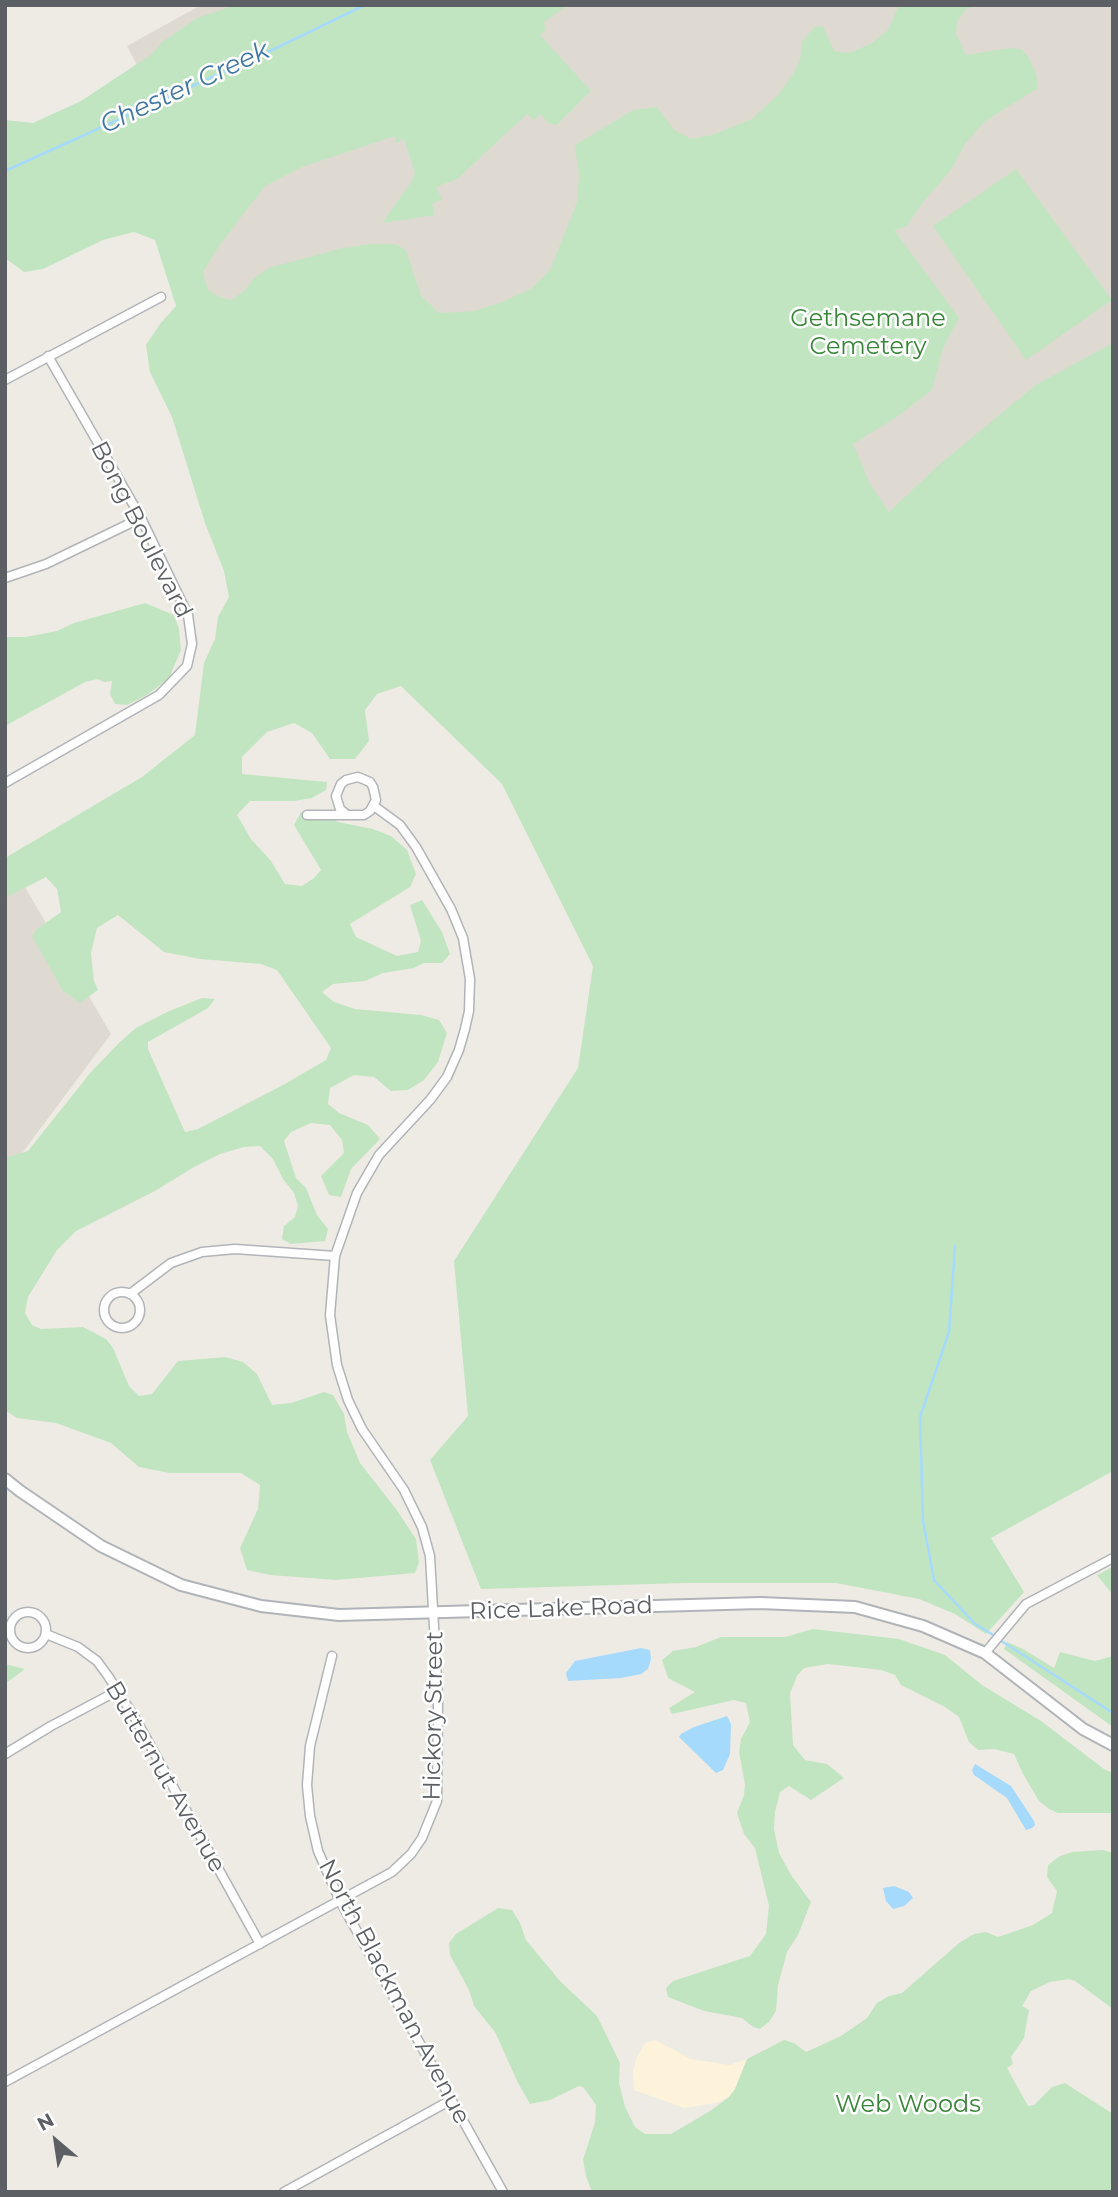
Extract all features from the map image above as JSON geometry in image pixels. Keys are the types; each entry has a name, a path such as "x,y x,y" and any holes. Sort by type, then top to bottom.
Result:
{"main road":[{"name":"Rice Lake Road","path":"5,1479 101,1546 181,1585 274,1608 339,1615 760,1602 855,1608 923,1626 985,1653 1083,1729 1113,1745"}],"street":[{"path":"5,380 161,296"},
{"name":"Bong Boulevard","path":"5,783 159,695 187,666 192,644 188,615 141,518 48,356"},
{"path":"5,578 46,564 141,518"},
{"path":"307,815 345,813 358,817 374,806 376,793 370,782 358,777 341,784 336,796 340,809 345,813"},
{"name":"Hickory Street","path":"260,1944 392,1872 411,1854 432,1819 437,1801 438,1697 430,1556 422,1527 404,1490 362,1429 348,1400 337,1365 330,1315 335,1256 357,1193 379,1155 430,1100 447,1077 459,1050 470,1003 470,979 463,938 451,909 416,847 400,825 374,806"},
{"path":"130,1294 138,1303 136,1320 126,1327 114,1326 106,1318 106,1302 114,1294 130,1294 171,1263 202,1252 235,1249 335,1256"},
{"path":"985,1653 1026,1604 1113,1558"},
{"name":"Butternut Avenue","path":"22,1612 35,1613 44,1621 46,1634 35,1647 24,1648 10,1637 12,1619 22,1612"},
{"name":"Butternut Avenue","path":"46,1634 78,1647 108,1676 260,1944"},
{"name":"North Blackman Avenue","path":"332,1656 310,1746 307,1786 318,1851 340,1901 503,2192"},
{"path":"5,1754 117,1691"},
{"path":"5,2082 260,1944"},
{"path":"284,2192 452,2100"}],"shaded area":[{"path":"201,5 1113,5 1113,899 597,224 310,527 112,159 170,127 127,46"},
{"path":"22,882 111,1034 5,1176 5,891"},
{"path":"655,2040 691,2059 730,2065 747,2059 729,2097 716,2103 684,2108 634,2090 636,2059 645,2043"}],"green space":[{"name":"Gethsemane Cemetery","path":"236,5 568,5 544,22 546,30 540,35 591,91 557,125 550,124 540,114 534,120 527,114 457,179 436,187 442,199 432,204 435,215 382,223 415,173 404,139 396,143 395,136 302,167 265,186 219,246 203,272 208,290 219,297 232,300 268,268 343,248 371,244 395,244 406,250 421,296 439,313 474,311 531,289 550,270 577,202 579,176 575,145 633,110 657,107 674,130 691,139 712,135 752,119 779,94 793,74 800,60 802,42 814,27 823,26 834,51 849,53 872,43 888,30 899,5 981,5 966,9 958,20 956,34 966,55 1009,48 1021,49 1028,56 1037,76 1038,88 984,122 965,144 951,170 922,203 906,227 894,230 959,318 943,348 932,390 898,416 853,444 870,484 889,512 940,464 1037,384 1113,343 1113,1471 991,1538 1024,1592 986,1634 955,1614 919,1599 836,1583 686,1583 481,1589 430,1460 468,1416 454,1261 578,1068 593,966 502,784 401,686 377,694 365,710 369,741 355,759 330,759 312,733 294,723 267,732 242,757 242,774 327,782 326,790 312,798 294,801 250,801 237,815 251,839 271,861 285,884 302,886 321,870 294,825 301,812 321,813 338,822 373,829 391,836 407,850 416,874 410,887 350,924 356,937 397,956 418,952 421,941 410,905 422,900 442,932 450,954 442,963 424,963 414,968 383,973 365,981 333,984 322,992 334,1002 355,1009 421,1015 439,1020 447,1033 438,1062 424,1080 408,1090 391,1091 374,1077 354,1075 330,1088 328,1104 339,1113 368,1125 380,1139 351,1169 341,1197 329,1195 321,1176 344,1153 342,1140 330,1125 311,1123 291,1132 284,1141 296,1178 306,1188 317,1215 328,1229 325,1241 291,1244 282,1239 284,1226 295,1217 298,1206 294,1193 273,1159 260,1146 244,1147 220,1154 194,1167 155,1191 76,1231 57,1250 28,1297 25,1313 32,1325 41,1329 83,1327 106,1339 113,1348 129,1386 139,1396 152,1394 178,1361 225,1357 243,1362 257,1374 272,1405 291,1403 324,1392 333,1395 344,1414 347,1432 360,1463 416,1539 419,1562 415,1573 336,1580 270,1575 247,1570 240,1548 258,1509 260,1485 241,1473 170,1473 139,1467 111,1443 56,1423 17,1418 5,1410 5,1158 28,1151 91,1072 136,1028 202,998 215,999 208,1008 148,1042 148,1049 185,1132 198,1129 283,1085 326,1060 331,1048 277,970 261,964 200,959 164,952 118,915 97,928 91,953 94,981 98,990 80,1003 63,991 32,936 37,929 61,912 57,889 46,877 5,898 5,858 142,777 195,735 204,663 215,639 218,617 229,597 224,571 205,523 172,417 150,372 146,345 176,306 155,240 134,232 103,240 43,269 24,272 5,258 5,120 33,123 81,101 152,54 162,42 197,18"},
{"path":"1016,169 1112,300 1026,360 933,226"},
{"path":"145,603 174,615 179,629 181,650 169,678 147,695 127,705 115,704 110,694 112,681 104,682 98,679 85,682 5,726 5,637 26,637 57,631 74,623"},
{"path":"1113,1567 1113,1595 1097,1575"},
{"path":"813,1629 899,1639 945,1655 982,1685 1041,1721 1113,1773 1113,1813 1058,1813 1049,1809 1039,1801 1014,1754 994,1749 978,1750 969,1742 959,1717 901,1685 895,1675 881,1670 828,1664 804,1668 797,1676 790,1693 793,1745 805,1760 827,1764 844,1778 811,1800 789,1786 780,1792 774,1829 779,1853 811,1902 798,1935 787,1952 778,1985 776,2011 760,2029 742,2018 704,2011 668,1997 666,1988 673,1981 750,1956 766,1934 769,1906 755,1848 744,1834 737,1813 745,1784 739,1752 741,1739 750,1722 746,1703 734,1700 672,1714 669,1708 695,1692 668,1678 662,1660 673,1651 696,1647 721,1637 785,1637"},
{"path":"1007,1642 1054,1668 1060,1652 1095,1661 1113,1656 1113,1727 1004,1649"},
{"path":"5,1664 25,1669 5,1684"},
{"name":"Web Woods","path":"1103,1850 1113,1853 1113,2009 1069,1979 1050,1982 1031,1991 1022,2006 1029,2010 1024,2038 1011,2057 1013,2064 1007,2068 1028,2106 1034,2105 1052,2087 1065,2083 1113,2114 1113,2192 592,2192 583,2160 595,2122 596,2105 583,2087 579,2086 550,2100 530,2104 495,2032 474,2006 469,1990 450,1955 449,1943 456,1934 498,1908 512,1910 526,1940 560,1981 597,2016 620,2063 619,2083 625,2107 635,2127 645,2134 671,2134 729,2097 747,2059 784,2040 794,2043 806,2052 841,2036 867,2018 877,2003 902,1993 959,1943 974,1934 986,1932 998,1937 1033,1925 1052,1913 1057,1891 1047,1877 1048,1865 1060,1856 1072,1852"}],"water":[{"path":"641,1648 650,1650 651,1659 648,1669 641,1674 568,1681 566,1673 575,1661"},
{"path":"727,1716 731,1724 730,1754 723,1770 716,1773 679,1737 694,1727"},
{"path":"975,1764 1011,1786 1034,1821 1032,1828 1026,1830 1007,1798 974,1775 972,1770"},
{"path":"894,1886 909,1892 913,1898 904,1906 893,1909 886,1901 883,1888"}],"waterway":[{"name":"Chester Creek","path":"5,171 365,5"},
{"path":"955,1246 949,1332 920,1417 923,1521 934,1580 975,1624 995,1636"},
{"path":"1000,1640 1113,1713"}]}
